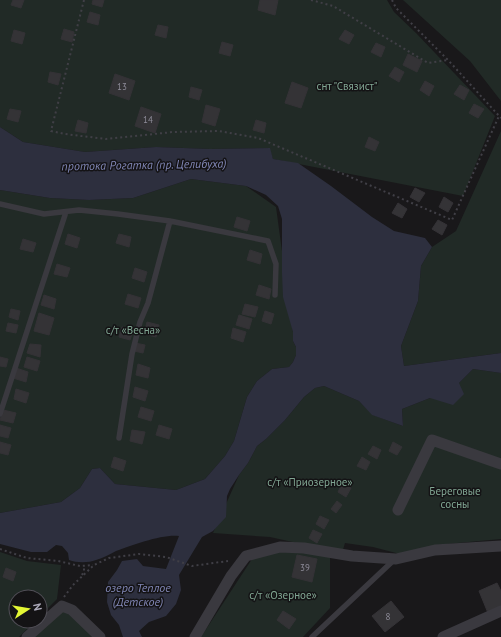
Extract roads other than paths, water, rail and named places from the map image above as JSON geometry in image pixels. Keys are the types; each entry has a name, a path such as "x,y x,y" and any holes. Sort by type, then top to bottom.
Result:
{"street":[{"path":"398,510 432,440 501,464"},
{"path":"194,637 231,576 246,556 280,547 304,548 352,556 396,559 435,550 501,546"},
{"path":"27,637 53,612 62,606 72,610 100,637"},
{"path":"443,637 501,611"}],"lane":[{"path":"0,204 44,214 79,210 170,221 268,241 276,264 275,295"},
{"path":"0,414 66,212"},
{"path":"119,438 132,354 140,322 148,303 170,221"},
{"path":"312,637 396,559"}],"water":[{"path":"0,127 23,142 85,152 156,147 210,149 270,148 273,159 298,163 372,217 394,231 425,238 432,247 421,266 418,301 401,346 404,366 501,353 501,373 473,369 459,383 464,394 453,405 430,398 402,409 403,426 372,415 359,401 324,386 315,388 304,397 285,420 266,439 257,446 248,463 230,489 227,496 226,517 213,531 202,537 179,575 181,590 176,604 166,616 149,622 139,631 142,637 123,637 119,625 111,615 107,602 108,582 122,561 137,559 143,566 166,569 179,536 148,540 93,561 75,562 69,560 68,553 62,546 56,545 47,552 31,552 0,544 0,513 61,502 80,488 92,469 100,468 115,484 176,490 205,479 225,456 234,441 247,397 257,381 272,369 289,367 296,355 293,332 283,297 282,219 278,206 266,195 246,186 191,179 133,198 89,200 50,198 0,190"}],"park label":[{"name":"снт \"Связист\"","path":"347,86"},
{"name":"с/т «Весна»","path":"133,330"},
{"name":"с/т «Приозерное»","path":"310,482"},
{"name":"Береговые сосны","path":"455,497"},
{"name":"с/т «Озерное»","path":"283,595"}],"water label":[{"name":"протока Рогатка (пр. Целибуха)","path":"144,165"},
{"name":"озеро Теплое (Детское)","path":"138,595"}]}
